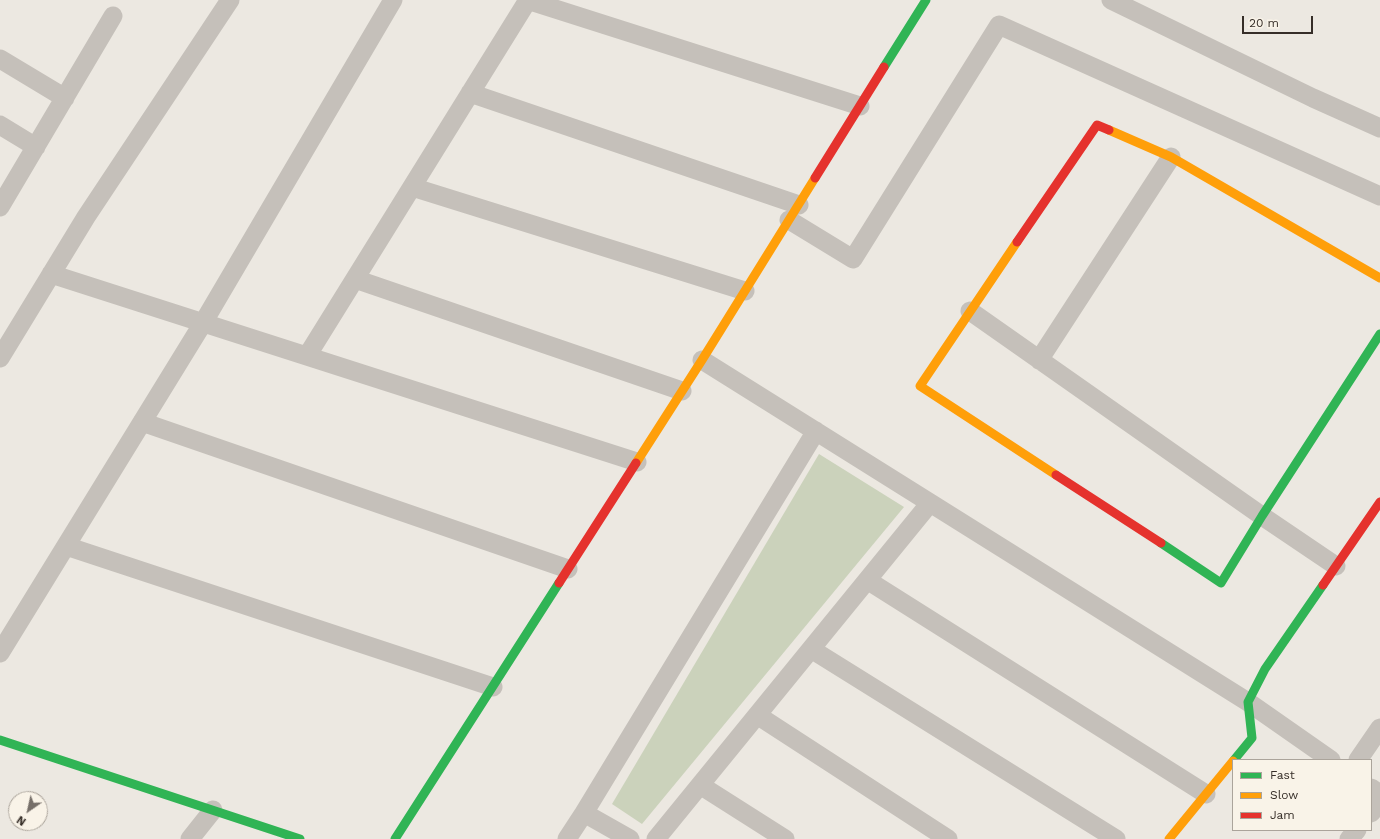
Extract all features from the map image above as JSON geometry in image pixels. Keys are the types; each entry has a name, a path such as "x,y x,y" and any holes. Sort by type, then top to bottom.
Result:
{"street":[{"path":"0,358 86,217 230,0"},
{"path":"0,653 203,323 393,0"},
{"path":"307,356 527,0 860,106"},
{"path":"395,839 702,360 926,0"},
{"path":"1111,0 1313,98 1380,128"},
{"path":"0,207 6,184 36,147 113,16"},
{"path":"470,93 794,212 853,259 999,24 1380,196"},
{"path":"0,59 65,98"},
{"path":"0,125 36,147"},
{"path":"1380,278 1171,157 1097,126 920,386 1221,583 1262,516 1380,334"},
{"path":"1039,360 1171,157"},
{"path":"412,187 745,291"},
{"path":"51,274 637,462"},
{"path":"355,279 682,391"},
{"path":"970,311 1262,516 1336,566"},
{"path":"702,360 1248,702 1330,759"},
{"path":"142,422 568,569"},
{"path":"567,839 816,430"},
{"path":"1234,759 1252,738 1248,702 1265,670 1380,502"},
{"path":"656,839 930,503"},
{"path":"66,546 493,687"},
{"path":"867,580 1206,794"},
{"path":"810,649 1116,839"},
{"path":"757,715 948,839"},
{"path":"1359,759 1380,728"},
{"path":"0,740 300,839"},
{"path":"1169,839 1232,761"},
{"path":"700,785 785,839"},
{"path":"1372,812 1380,802"},
{"path":"190,839 213,810"},
{"path":"584,813 630,839"},
{"path":"1349,839 1356,831"}],"green space":[{"path":"819,454 904,507 642,824 612,804"}],"traffic: fast":[{"path":"884,67 926,0"},
{"path":"1161,543 1221,583 1262,516 1380,334"},
{"path":"395,839 559,583"},
{"path":"1235,759 1252,738 1248,702 1265,669 1323,585"},
{"path":"0,740 300,839"}],"traffic: slow":[{"path":"1109,130 1171,157 1380,278"},
{"path":"636,463 815,178"},
{"path":"1017,242 920,386 1056,475"},
{"path":"1169,839 1232,762"}],"traffic: jam":[{"path":"815,178 884,67"},
{"path":"1017,242 1097,125 1109,130"},
{"path":"559,583 636,463"},
{"path":"1056,475 1161,543"},
{"path":"1323,585 1380,502"}]}
